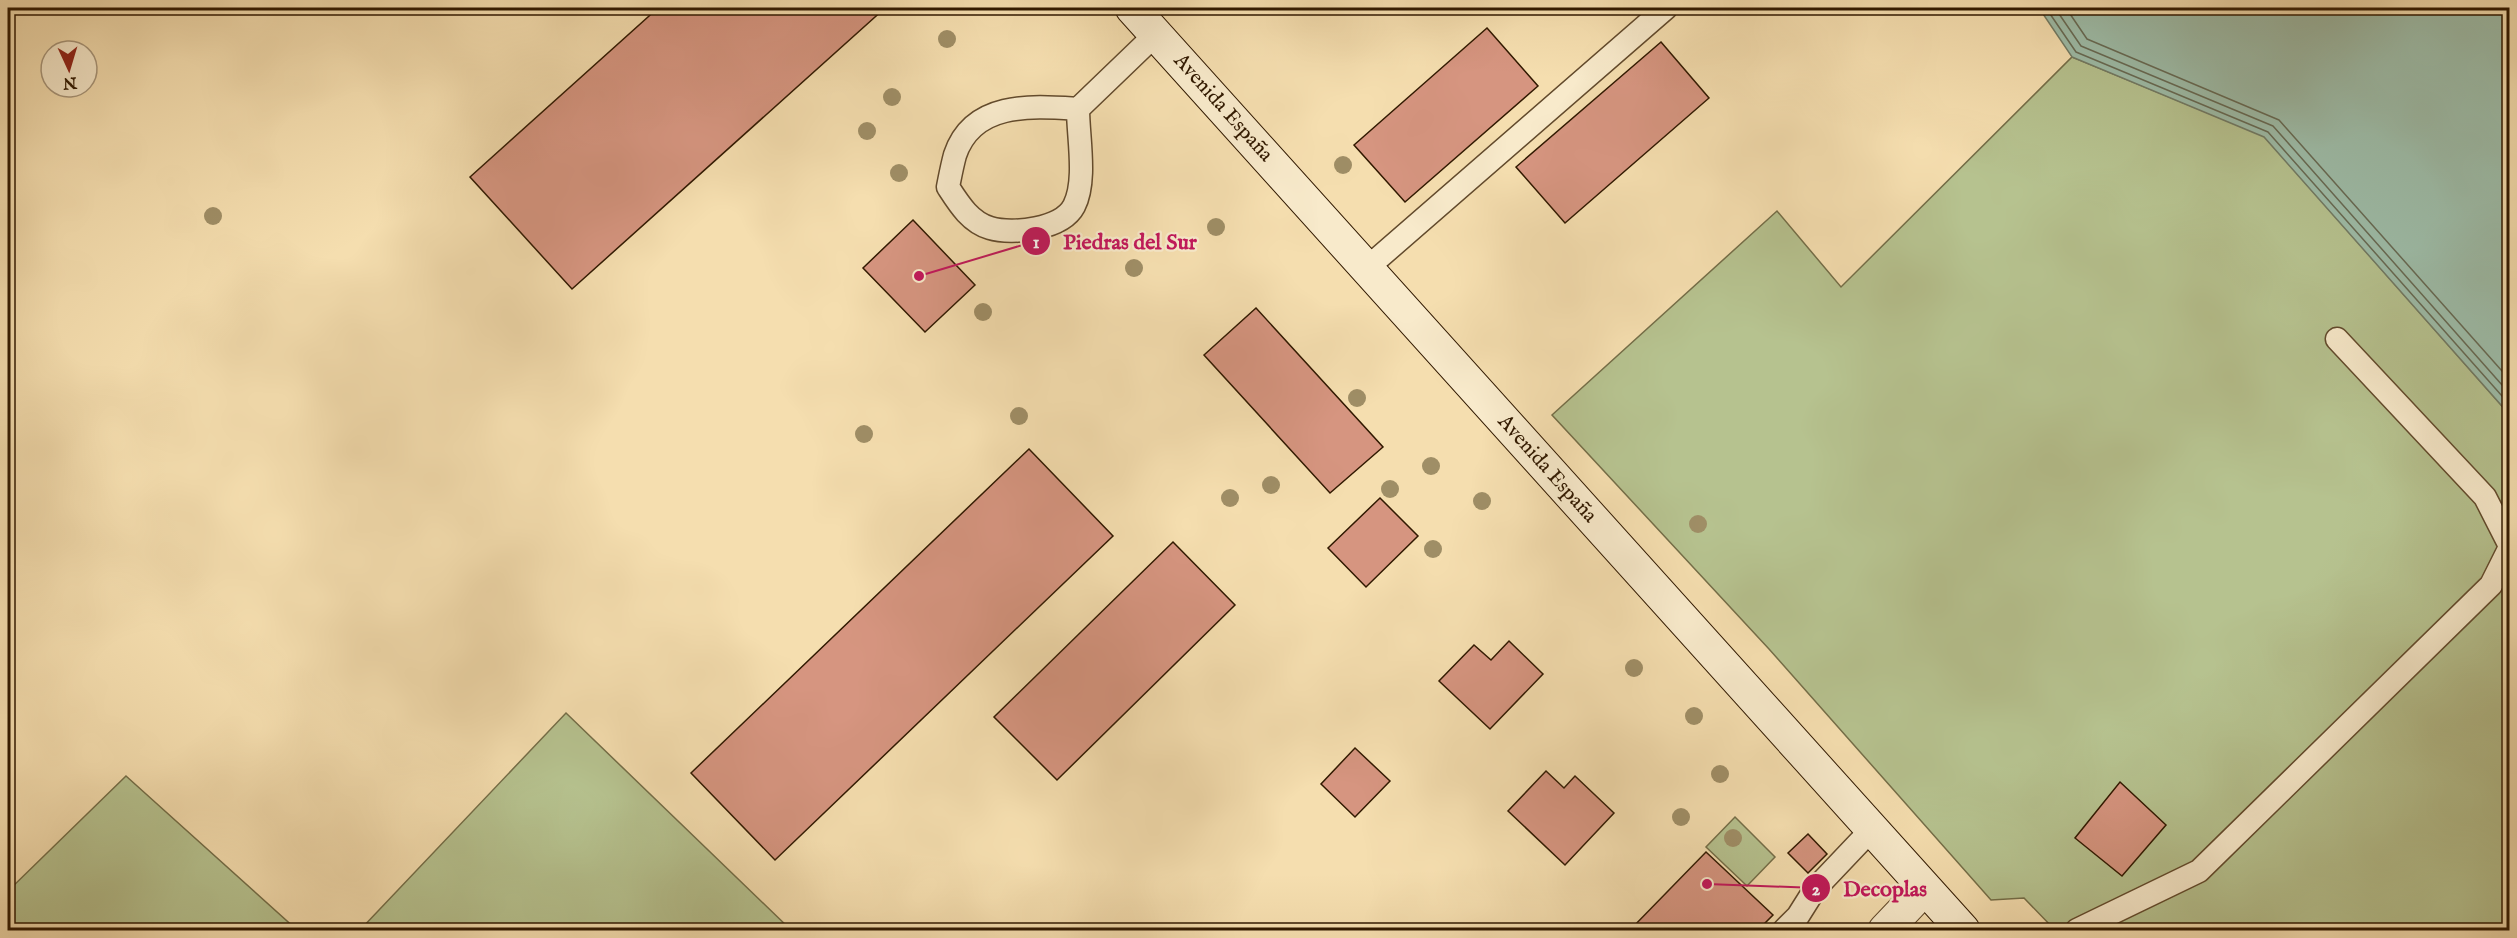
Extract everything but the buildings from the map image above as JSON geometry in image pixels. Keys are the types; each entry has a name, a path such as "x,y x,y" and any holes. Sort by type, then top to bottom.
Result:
{"main road":[{"name":"Avenida España","path":"1132,8 1963,930"},
{"path":"1885,930 1924,889"}],"lane":[{"path":"1367,268 1666,8"},
{"path":"1078,109 1080,179 1074,206 1058,224 1026,230 990,228 966,213 948,187 955,153 975,124 1007,109 1078,109 1156,34"},
{"path":"2077,930 2199,871 2491,585 2510,547 2485,497 2337,339"},
{"path":"1784,930 1798,916 1815,889 1871,830"}],"green space":[{"path":"2072,57 2264,136 2509,414 2509,930 2055,930 2024,898 1991,900 1769,649 1552,415 1777,211 1841,287"},
{"path":"566,713 791,930 360,930"},
{"path":"126,776 297,930 8,930 8,891"},
{"path":"1735,817 1775,857 1747,886 1706,847"}],"water":[{"path":"2039,8 2509,8 2509,414 2264,137 2072,57"}],"place":[{"name":"Piedras del Sur","path":"919,276"},
{"name":"Decoplas","path":"1707,884"}]}
